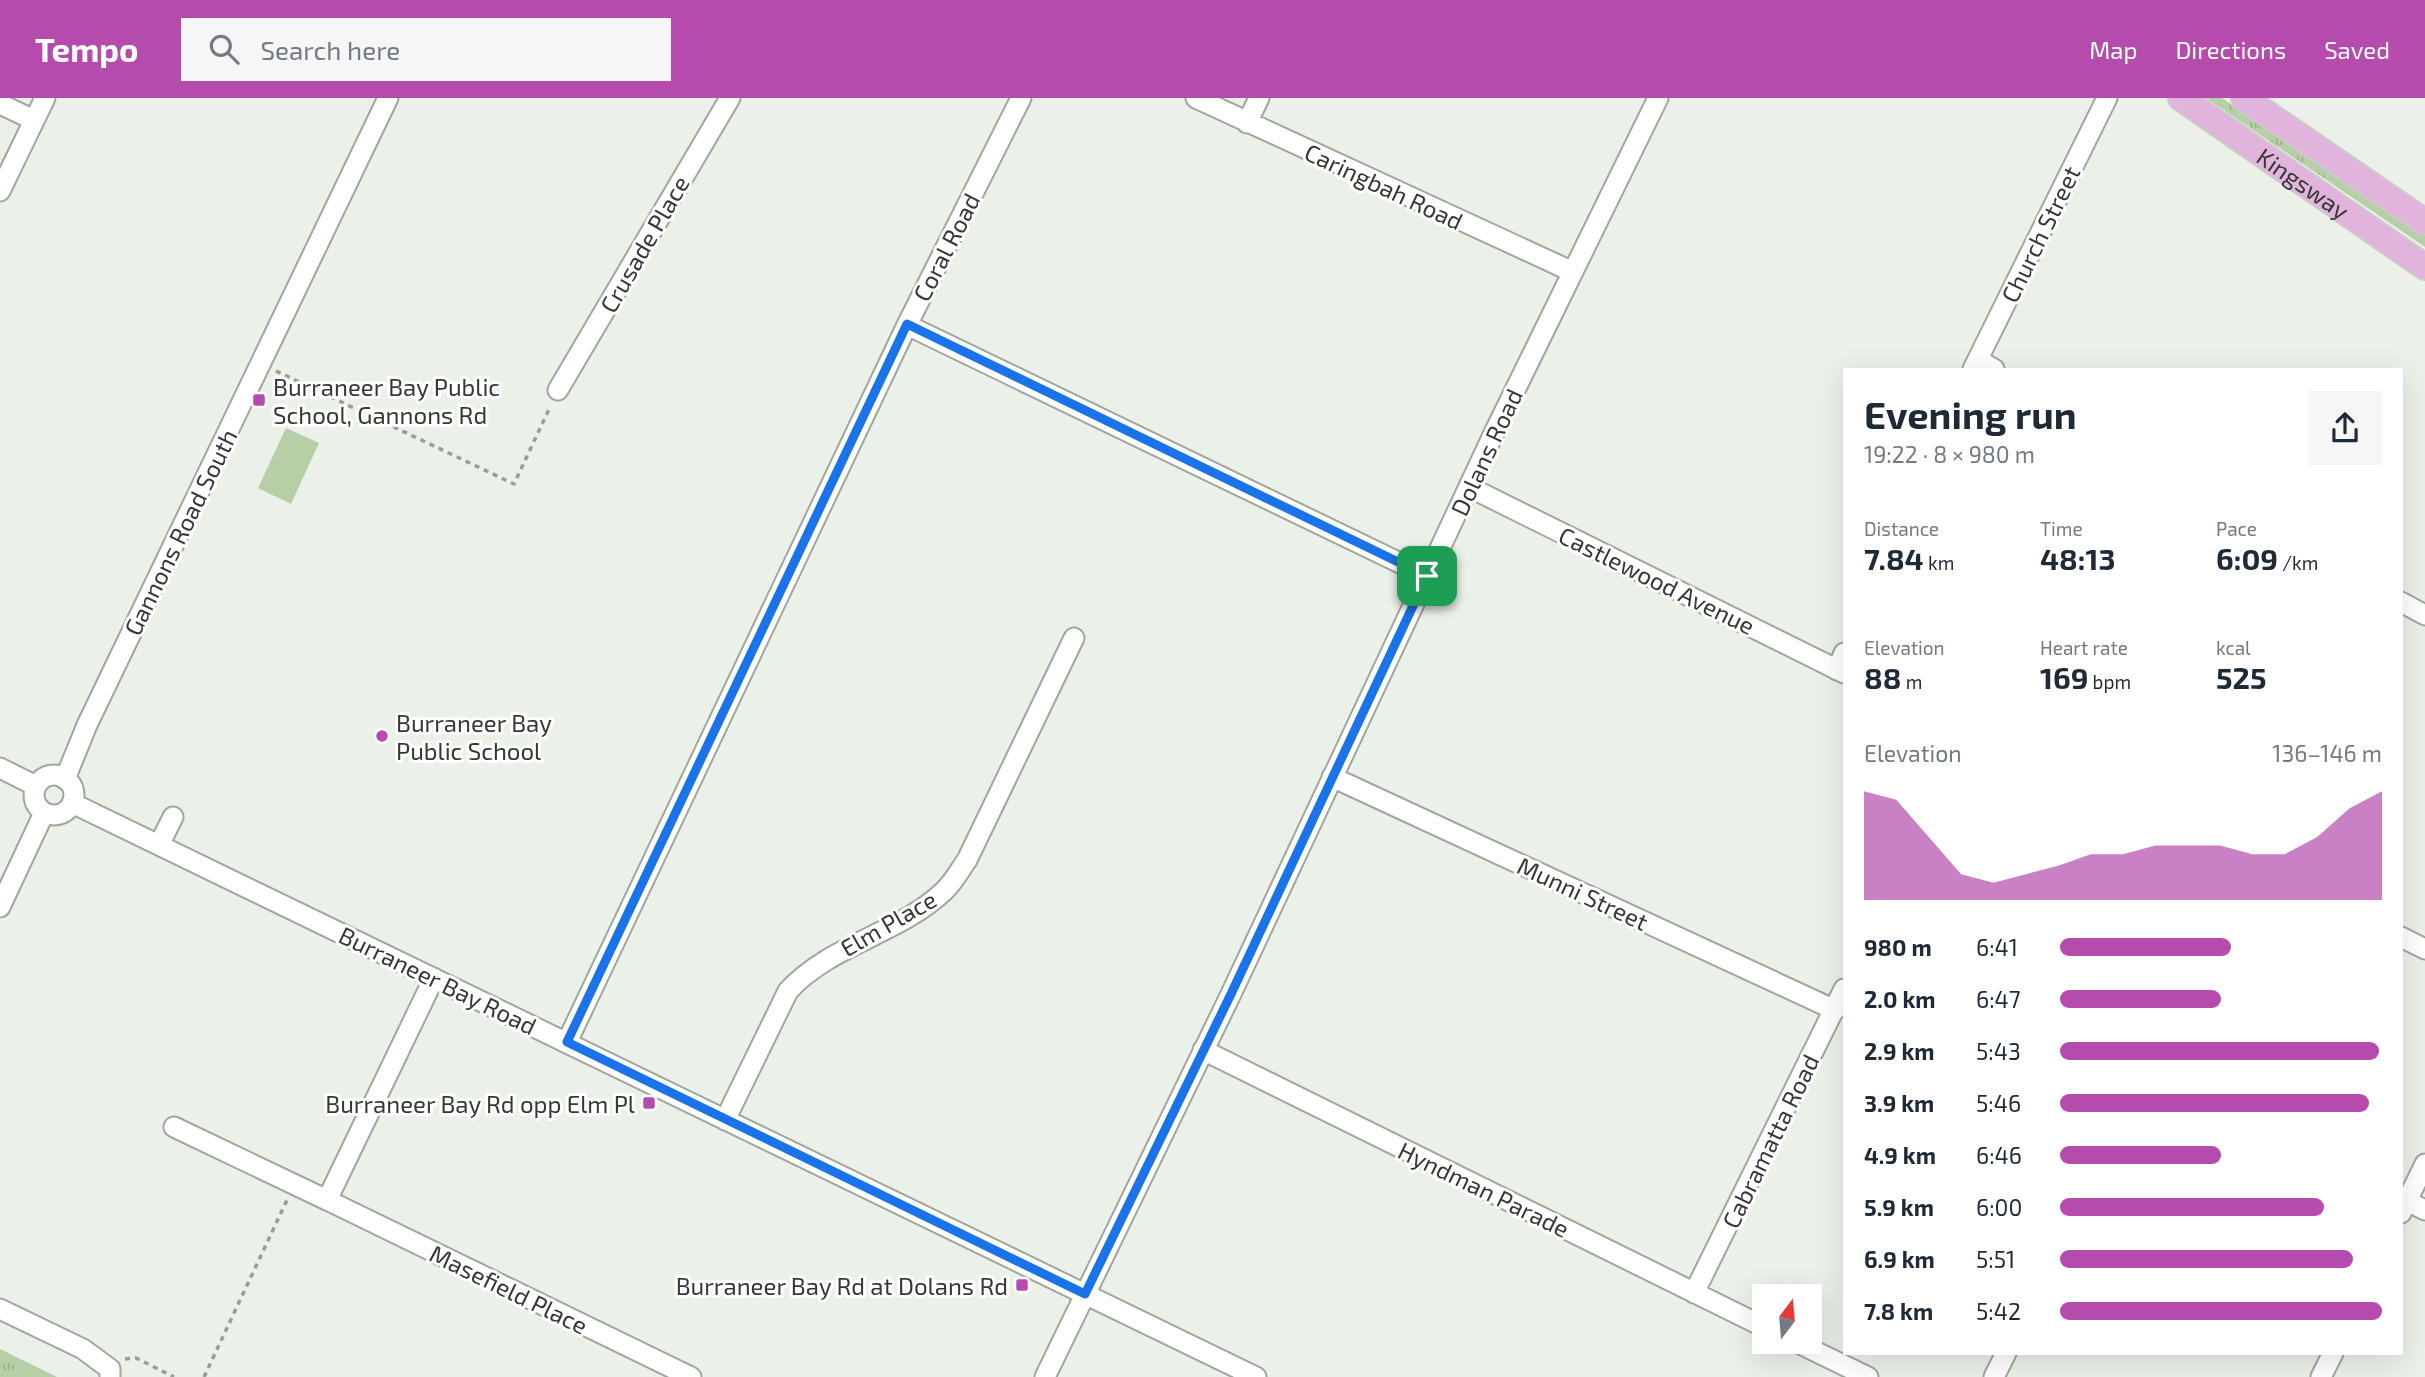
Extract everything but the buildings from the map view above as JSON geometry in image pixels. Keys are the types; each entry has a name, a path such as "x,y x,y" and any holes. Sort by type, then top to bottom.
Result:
{"main road":[{"name":"Kingsway","path":"2181,98 2425,267"},
{"name":"Kingsway","path":"2245,98 2425,222"}],"street":[{"path":"0,191 45,98"},
{"name":"Gannons Road South","path":"65,779 87,725 388,98"},
{"name":"Crusade Place","path":"558,390 730,98"},
{"name":"Coral Road","path":"567,1042 907,324 1021,98"},
{"name":"Caringbah Road","path":"1196,98 1573,272"},
{"path":"1247,123 1259,98"},
{"name":"Dolans Road","path":"1045,1377 1469,487 1658,98"},
{"name":"Church Street","path":"1982,366 2107,98"},
{"path":"0,104 34,120"},
{"path":"907,324 1427,576"},
{"name":"Castlewood Avenue","path":"1469,487 1842,665"},
{"path":"2403,603 2425,615"},
{"name":"Elm Place","path":"725,1121 788,991 804,974 920,909 946,890 967,860 1074,638"},
{"path":"0,768 36,786"},
{"name":"Munni Street","path":"1332,776 1835,1010"},
{"path":"46,777 65,779 73,790 72,803 63,813 44,813 36,804 36,786 46,777"},
{"name":"Burraneer Bay Road","path":"72,803 1256,1377"},
{"path":"0,906 44,813"},
{"path":"159,845 173,817"},
{"path":"2403,938 2425,948"},
{"path":"327,1200 434,978"},
{"name":"Cabramatta Road","path":"1695,1293 1843,991"},
{"name":"Hyndman Parade","path":"1203,1050 1752,1321"},
{"name":"Masefield Place","path":"174,1127 691,1377"},
{"path":"2425,1164 2404,1207 2425,1210"},
{"path":"0,1309 83,1349 114,1369"},
{"path":"1821,1354 1868,1377"},
{"path":"1994,1377 2005,1355"},
{"path":"2321,1377 2332,1355"}],"path":[{"path":"261,364 514,484 558,390"},
{"path":"204,1377 294,1185"},
{"path":"114,1369 135,1358 174,1377"}],"green space":[{"path":"2206,98 2222,98 2425,236 2425,247"},
{"path":"286,428 319,443 291,504 258,488"},
{"path":"0,1349 57,1377 0,1377"}],"place":[{"name":"Burraneer Bay Public School, Gannons Rd","path":"259,400"},
{"name":"Burraneer Bay Public School","path":"382,736"},
{"name":"Burraneer Bay Rd opp Elm Pl","path":"649,1103"},
{"name":"Burraneer Bay Rd at Dolans Rd","path":"1022,1285"}],"route":[{"path":"907,324 1427,576 1231,994 1085,1294 567,1042 907,324"}]}
